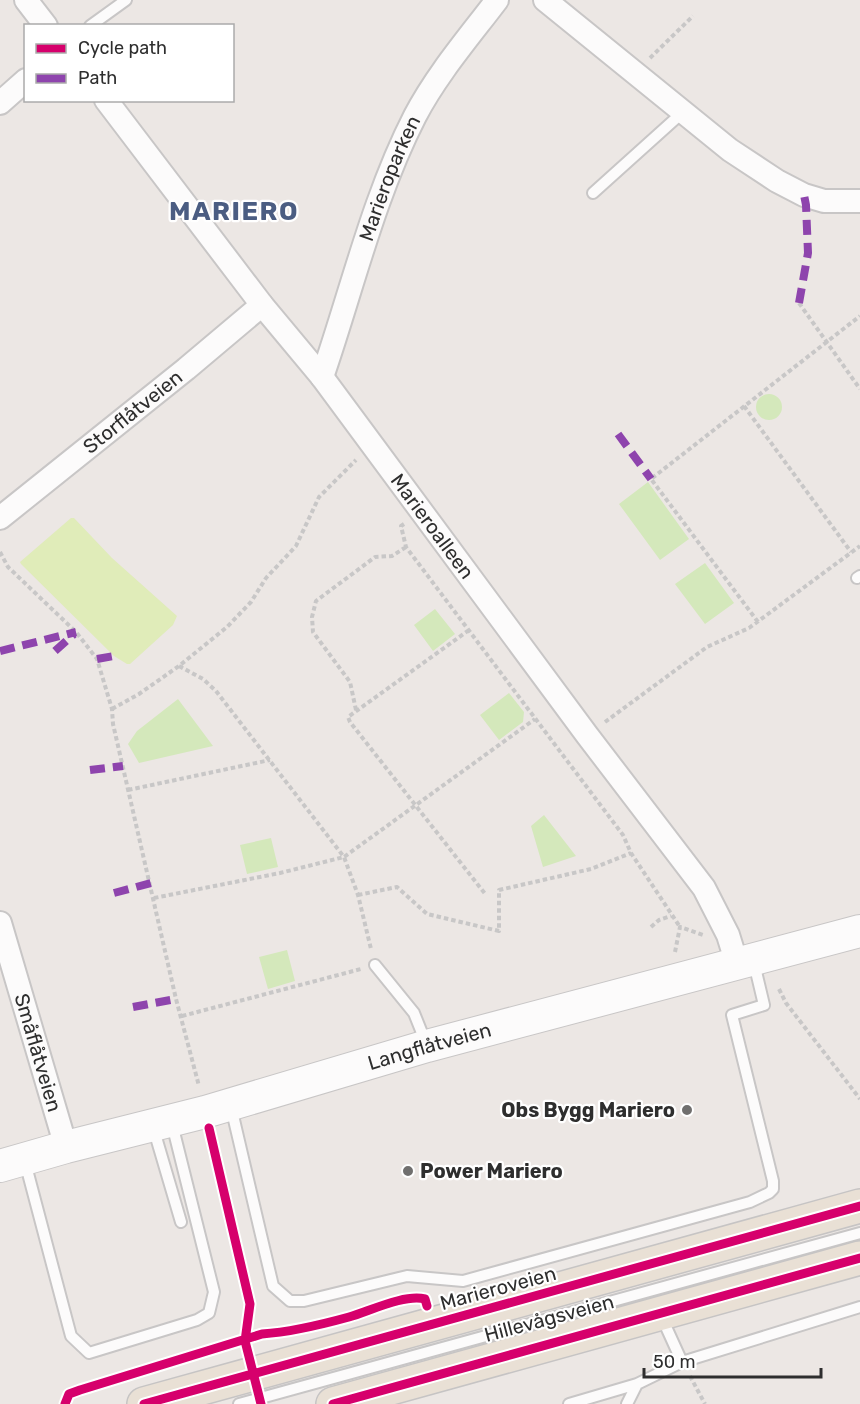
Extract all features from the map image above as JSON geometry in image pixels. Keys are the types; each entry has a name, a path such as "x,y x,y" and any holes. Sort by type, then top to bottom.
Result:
{"main road":[{"name":"Marieroveien","path":"144,1404 860,1206"},
{"path":"333,1404 860,1258"}],"street":[{"path":"26,0 44,24"},
{"name":"Marieroparken","path":"322,377 389,171 416,114 464,42 496,0"},
{"path":"545,0 730,150 777,181 824,201 860,201"},
{"path":"0,103 24,82"},
{"name":"Marieroalleen","path":"108,102 262,305 322,377 587,735 704,888 745,962"},
{"name":"Storflåtveien","path":"0,518 262,305"},
{"name":"Småflåtveien","path":"0,922 66,1147"},
{"name":"Langflåtveien","path":"12,1162 162,1123 428,1046 860,931"}],"lane":[{"path":"93,24 126,0"},
{"path":"593,193 683,112"},
{"path":"230,1104 273,1286 290,1301 304,1301 407,1276 463,1281 750,1202 769,1193 773,1188 773,1181 732,1015 764,1005 745,962"},
{"path":"375,965 414,1013 428,1046"},
{"path":"12,1162 71,1336 89,1353 197,1320 209,1313 214,1292 162,1123"},
{"path":"162,1123 181,1222"},
{"name":"Hillevågsveien","path":"239,1404 860,1233"},
{"path":"569,1404 637,1383 682,1362 860,1307"},
{"path":"663,1313 667,1329 682,1362"},
{"path":"627,1404 637,1383"}],"path":[{"path":"652,55 693,16"},
{"path":"799,303 860,389"},
{"path":"758,622 651,479 860,316"},
{"path":"744,406 851,552"},
{"path":"112,709 139,694 179,666 227,627 251,602 266,578 296,546 319,497 372,445"},
{"path":"421,511 401,526 406,547 623,835 631,853 655,887 671,916 680,927 706,936"},
{"path":"587,735 707,647 758,622 860,546"},
{"path":"356,710 350,682 313,632 312,617 316,601 375,557 392,556 406,547"},
{"path":"0,552 9,567 76,632 97,658 112,709 113,724 176,999 200,1090"},
{"path":"469,630 348,717 414,806 486,895"},
{"path":"179,666 203,679 216,691 344,857 358,895 375,965 182,1016"},
{"path":"154,898 280,873 344,857 535,719"},
{"path":"128,790 270,760"},
{"path":"358,895 397,887 427,914 499,932 499,891 591,869 631,853"},
{"path":"651,927 659,920 671,916"},
{"path":"670,982 680,927"},
{"path":"776,982 786,1003 860,1099"},
{"path":"682,1362 705,1404"}],"green space":[{"path":"769,394 778,398 782,407 778,416 769,420 760,416 756,407 760,398"},
{"path":"648,482 689,539 660,560 619,504"},
{"path":"71,518 74,518 112,558 177,616 173,625 130,664 114,656 20,562"},
{"path":"705,563 734,603 705,624 675,584"},
{"path":"435,609 455,634 433,651 414,625"},
{"path":"509,693 524,712 523,722 499,740 480,715"},
{"path":"178,699 213,746 139,763 128,744 137,731"},
{"path":"544,815 576,856 543,867 531,826"},
{"path":"271,838 278,867 247,874 240,845"},
{"path":"287,950 295,981 268,989 259,957"}],"marked path":[{"path":"799,303 808,253 804,195"},
{"path":"618,434 651,479"},
{"path":"0,651 76,632"},
{"path":"55,651 74,634"},
{"path":"97,659 114,656"},
{"path":"90,770 123,766"},
{"path":"114,893 151,883"},
{"path":"133,1007 176,999"}],"cycle path":[{"path":"209,1128 250,1304 245,1341 261,1404"},
{"path":"144,1404 860,1206"},
{"path":"333,1404 860,1258"},
{"path":"65,1404 69,1394 80,1390 262,1334 327,1323 407,1299 425,1299 427,1306"}],"place":[{"name":"Obs Bygg Mariero","path":"687,1110"},
{"name":"Power Mariero","path":"408,1171"}],"district":[{"name":"MARIERO","path":"234,211"}]}
